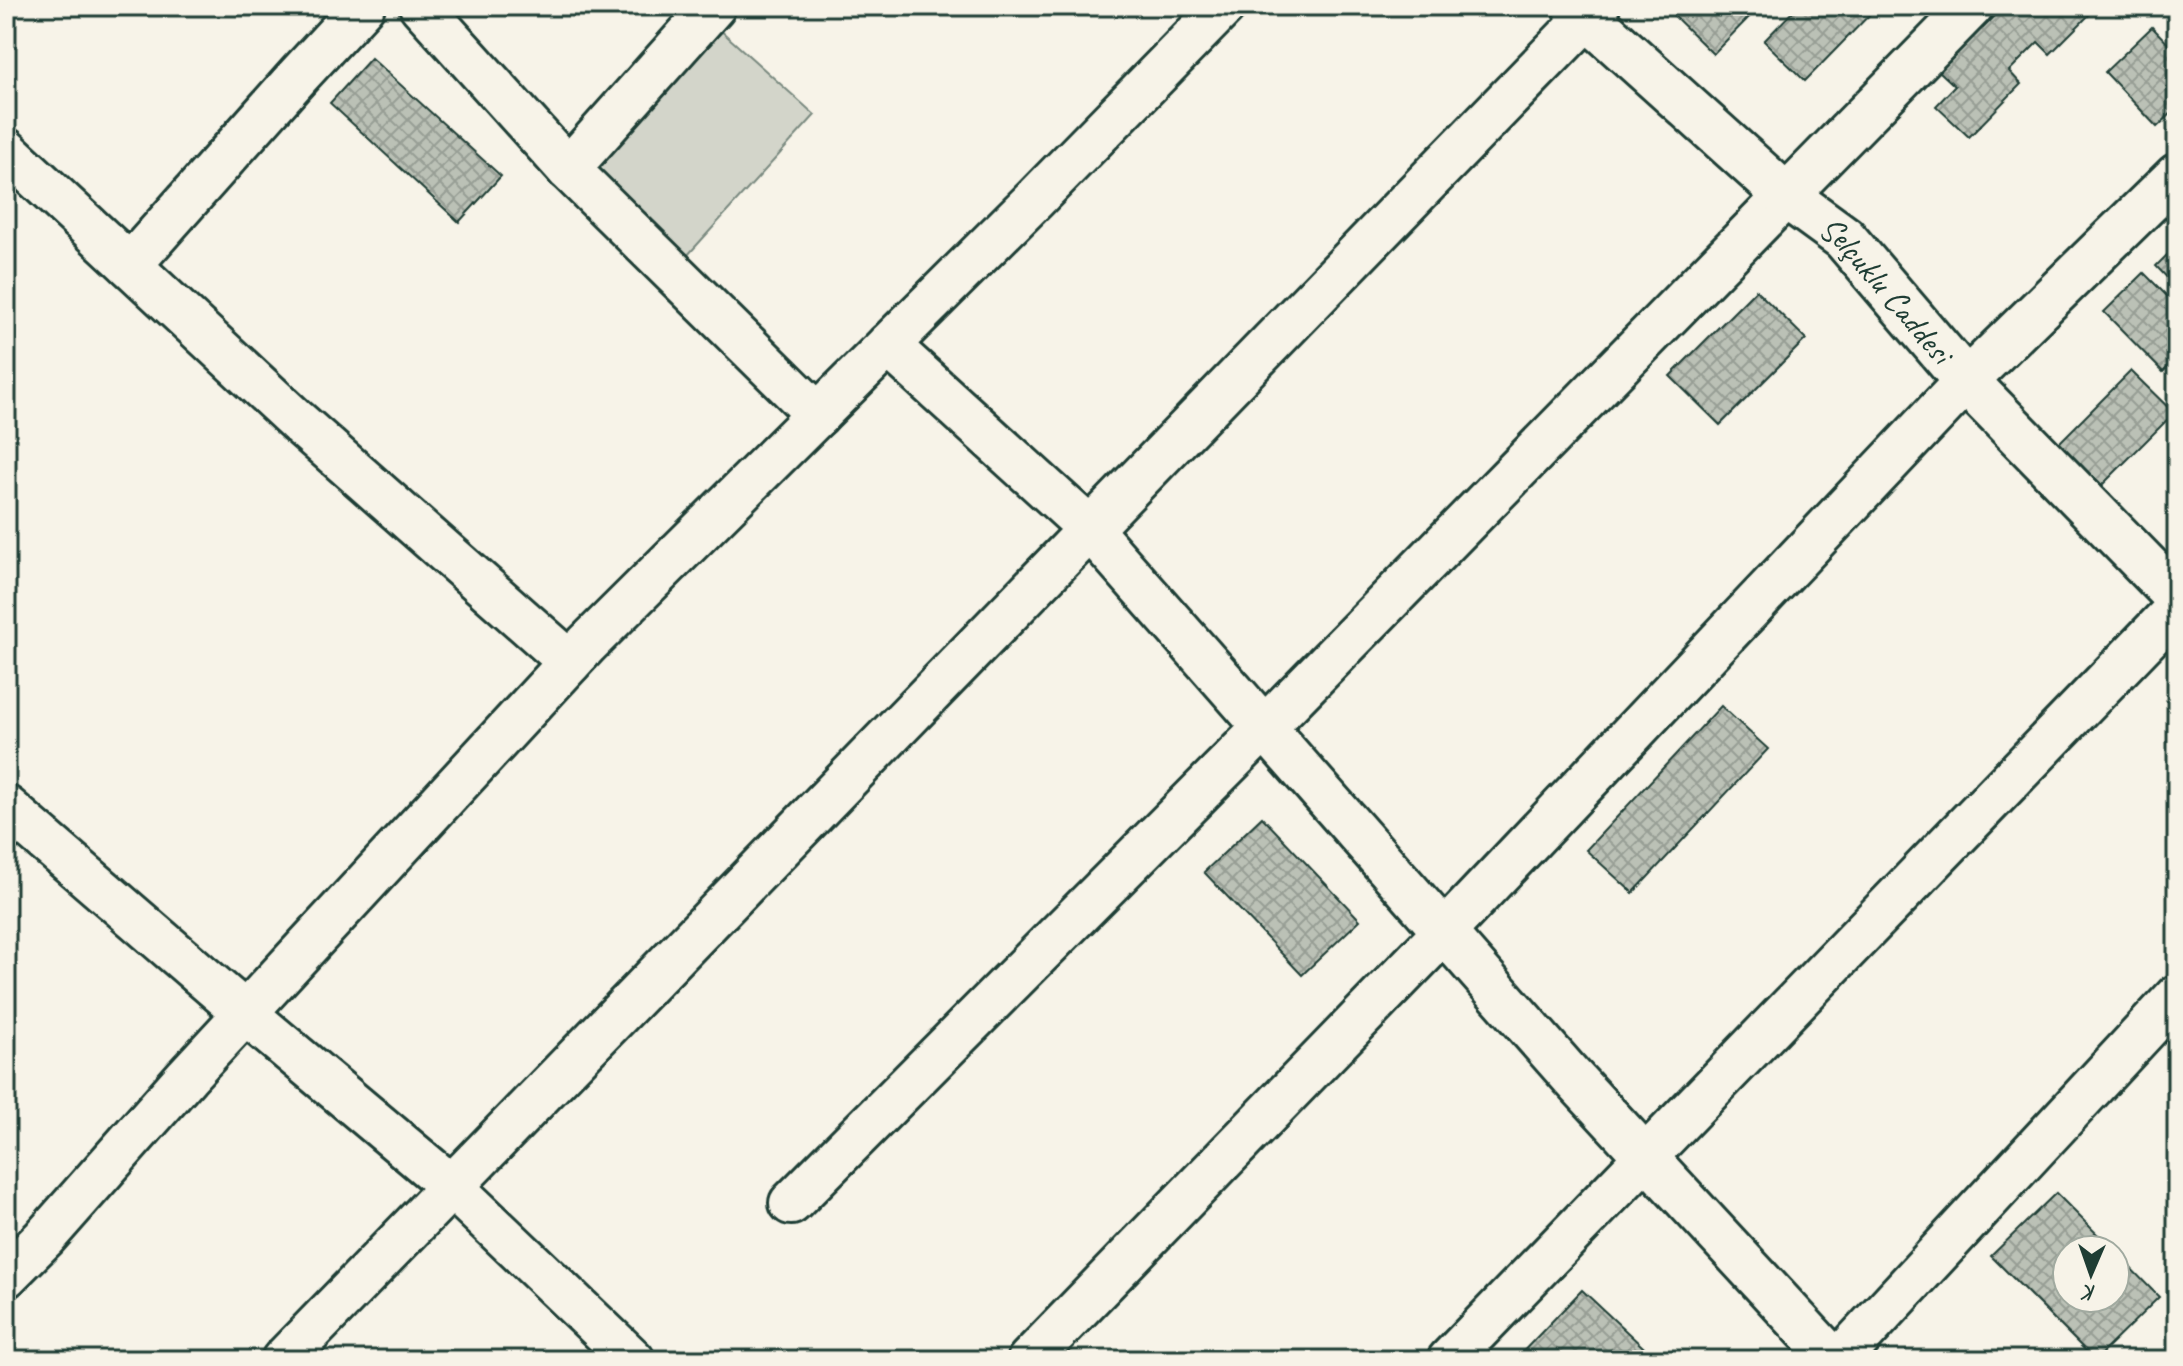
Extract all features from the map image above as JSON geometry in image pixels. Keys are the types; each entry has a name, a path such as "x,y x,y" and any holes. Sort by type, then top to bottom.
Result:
{"street":[{"path":"130,265 363,6"},
{"path":"421,6 568,169 818,415"},
{"path":"568,169 714,6"},
{"path":"6,1276 570,662 1224,6"},
{"path":"791,1203 1264,728 1972,6"},
{"path":"283,1360 1089,528 1586,9"},
{"name":"Selçuklu Caddesi","path":"1586,9 1785,195 1844,238 1966,381 2177,597"},
{"path":"13,169 130,265 297,421 570,662"},
{"path":"1029,1360 1444,932 1966,381 2177,175"},
{"path":"888,345 1089,528 1645,1157 1836,1360 2177,996"},
{"path":"1449,1360 2177,608"},
{"path":"6,807 451,1186 633,1360"}],"shaded area":[{"path":"718,28 815,115 686,257 590,170"}],"building":[{"path":"1664,6 1760,6 1713,54"},
{"path":"1798,6 1878,6 1805,81 1764,41"},
{"path":"1987,6 2098,6 2050,54 2038,42 2009,71 2021,84 1969,137 1936,106 1955,86 1938,70 1974,19 1983,28 1996,15"},
{"path":"2163,6 2177,6 2177,19"},
{"path":"2152,27 2177,53 2177,108 2157,127 2105,72"},
{"path":"371,58 501,176 459,222 330,103"},
{"path":"2177,245 2177,288 2156,266"},
{"path":"2144,273 2177,306 2177,358 2163,372 2104,312"},
{"path":"1756,290 1806,339 1720,425 1670,376"},
{"path":"2131,371 2174,413 2101,486 2058,444"},
{"path":"1721,706 1768,749 1633,893 1586,850"},
{"path":"1262,817 1360,920 1302,975 1204,872"},
{"path":"2056,1193 2097,1234 2051,1234 2051,1314 2131,1314 2131,1268 2159,1297 2095,1360 1991,1256"},
{"path":"1582,1290 1657,1360 1515,1360"}]}
